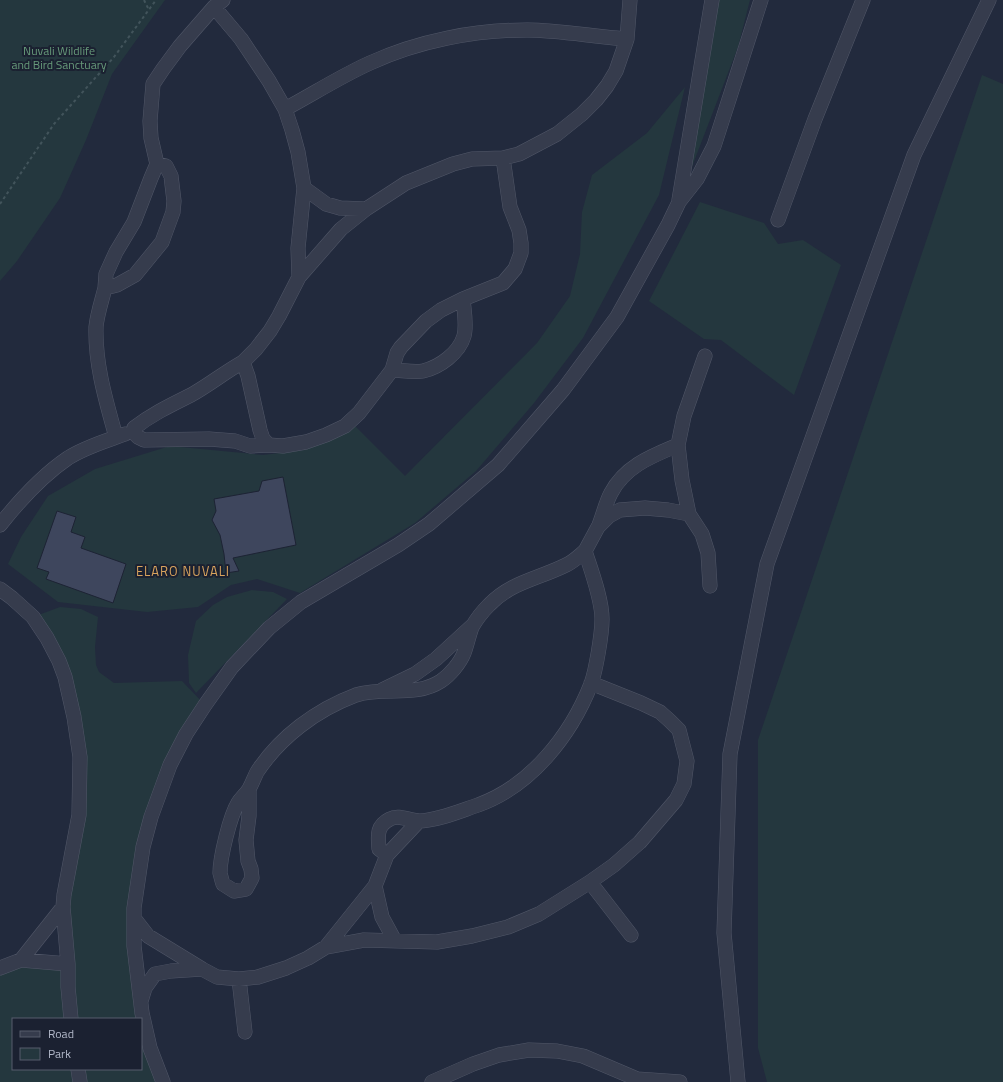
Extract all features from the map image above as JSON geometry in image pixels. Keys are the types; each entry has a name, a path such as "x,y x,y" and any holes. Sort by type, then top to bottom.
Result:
{"street":[{"path":"134,433 134,428 146,419 201,389 243,362 256,349 270,331 299,276 341,229 366,209 406,183 453,164 472,158 503,158 519,154 557,134 582,114 607,86 616,70 627,40 630,0"},
{"path":"679,202 712,0"},
{"path":"163,1082 150,1048 140,1003 134,946 134,918 142,847 170,765 186,734 232,667 269,628 301,602 398,546 429,524 498,465 563,390 617,317 668,225 679,202 697,179 714,146 761,0"},
{"path":"778,220 815,119 863,0"},
{"path":"738,1082 724,933 730,754 767,564 914,155 989,0"},
{"path":"116,437 100,375 97,350 96,326 106,288 106,274 116,252 134,222 157,164 151,138 150,121 153,84 180,46 218,4 269,81 284,109 292,130 298,152 304,188 298,248 299,276"},
{"path":"284,109 370,63 417,46 445,39 471,34 527,30 627,40"},
{"path":"0,525 43,478 69,458 99,443 116,437 134,433 144,440 235,440 250,446 283,446 306,442 345,426 359,413 392,370 396,353 426,321 462,299 503,283 515,269 521,253 521,243 519,230 509,201 503,158"},
{"path":"106,288 117,286 135,275 162,242 173,212 173,185 169,170 166,166 157,164"},
{"path":"304,188 326,204 340,208 366,209"},
{"path":"392,370 422,371 438,365 450,357 458,348 464,336 465,324 462,299"},
{"path":"705,356 684,416 678,444 682,480 690,514 702,534 708,553 710,586"},
{"path":"243,362 248,376 260,430 263,439 269,446"},
{"path":"380,691 415,674 436,659 473,626 488,606 501,594 515,585 567,565 585,551 598,527 610,493 619,480 630,469 652,456 678,444"},
{"path":"598,527 609,516 620,510 645,508 690,514"},
{"path":"387,855 379,849 377,833 382,824 392,818 404,818 419,821 444,816 480,804 511,788 542,762 564,735 579,710 591,683 601,632 602,618 600,603 585,551"},
{"path":"0,589 33,617 47,638 59,661 65,677 74,717 80,757 79,815 63,907 71,1018"},
{"path":"249,789 249,816 246,840 248,861 252,878 246,889 234,891 223,884 220,873 229,820 238,802 249,789 258,772 279,745 301,725 330,706 357,695 380,691 408,691 427,688 442,680 455,668 464,655 473,626"},
{"path":"326,947 364,940 437,942 472,936 508,926 539,914 590,882 640,842 676,800 684,784 687,761 678,730 670,720 660,712 591,683"},
{"path":"134,918 148,936 217,977 239,979 258,977 286,968 308,958 326,947 375,886 387,855 419,821"},
{"path":"590,882 631,935"},
{"path":"375,886 382,917 395,941"},
{"path":"20,960 63,907"},
{"path":"0,968 20,960 68,964"},
{"path":"140,1003 146,988 155,974 171,970 202,969"},
{"path":"239,979 245,1032"},
{"path":"432,1082 499,1054 529,1050 557,1051 583,1056 608,1065 625,1078 680,1082"},
{"path":"78,1070 80,1082"}],"path":[{"path":"144,0 148,8"},
{"path":"0,204 54,124 114,57 148,8 156,0"}],"green space":[{"name":"Nuvali Wildlife and Bird Sanctuary","path":"0,0 165,0 112,74 86,140 60,198 17,261 0,281"},
{"path":"717,0 750,0 738,47 688,177 715,28"},
{"path":"982,75 1003,84 1003,1082 767,1082 758,1048 758,740"},
{"path":"685,87 659,195 583,338 534,403 476,471 415,523 300,593 257,579 231,585 198,607 147,612 58,602 8,564 21,537 48,496 95,469 170,446 263,455 304,450 355,426 405,476 537,343 570,296 580,254 582,212 592,175 647,133"},
{"path":"700,202 764,223 778,244 803,240 841,265 794,395 721,340 704,339 649,301"},
{"path":"252,590 273,592 287,599 196,693 189,683 188,655 196,621 213,605 227,597"},
{"path":"60,607 81,609 98,617 95,647 96,665 99,672 114,683 182,681 205,705 151,817 134,946 163,1082 0,1082 0,968 68,964 63,907 80,757 65,677 33,617"}],"building":[{"path":"283,477 296,545 233,558 239,571 226,573 220,535 212,520 216,511 214,499 259,491 262,481"},
{"path":"57,511 76,517 71,532 85,537 81,548 126,564 113,603 46,579 49,572 37,568"}],"district":[{"name":"ELARO NUVALI","path":"183,571"}]}
